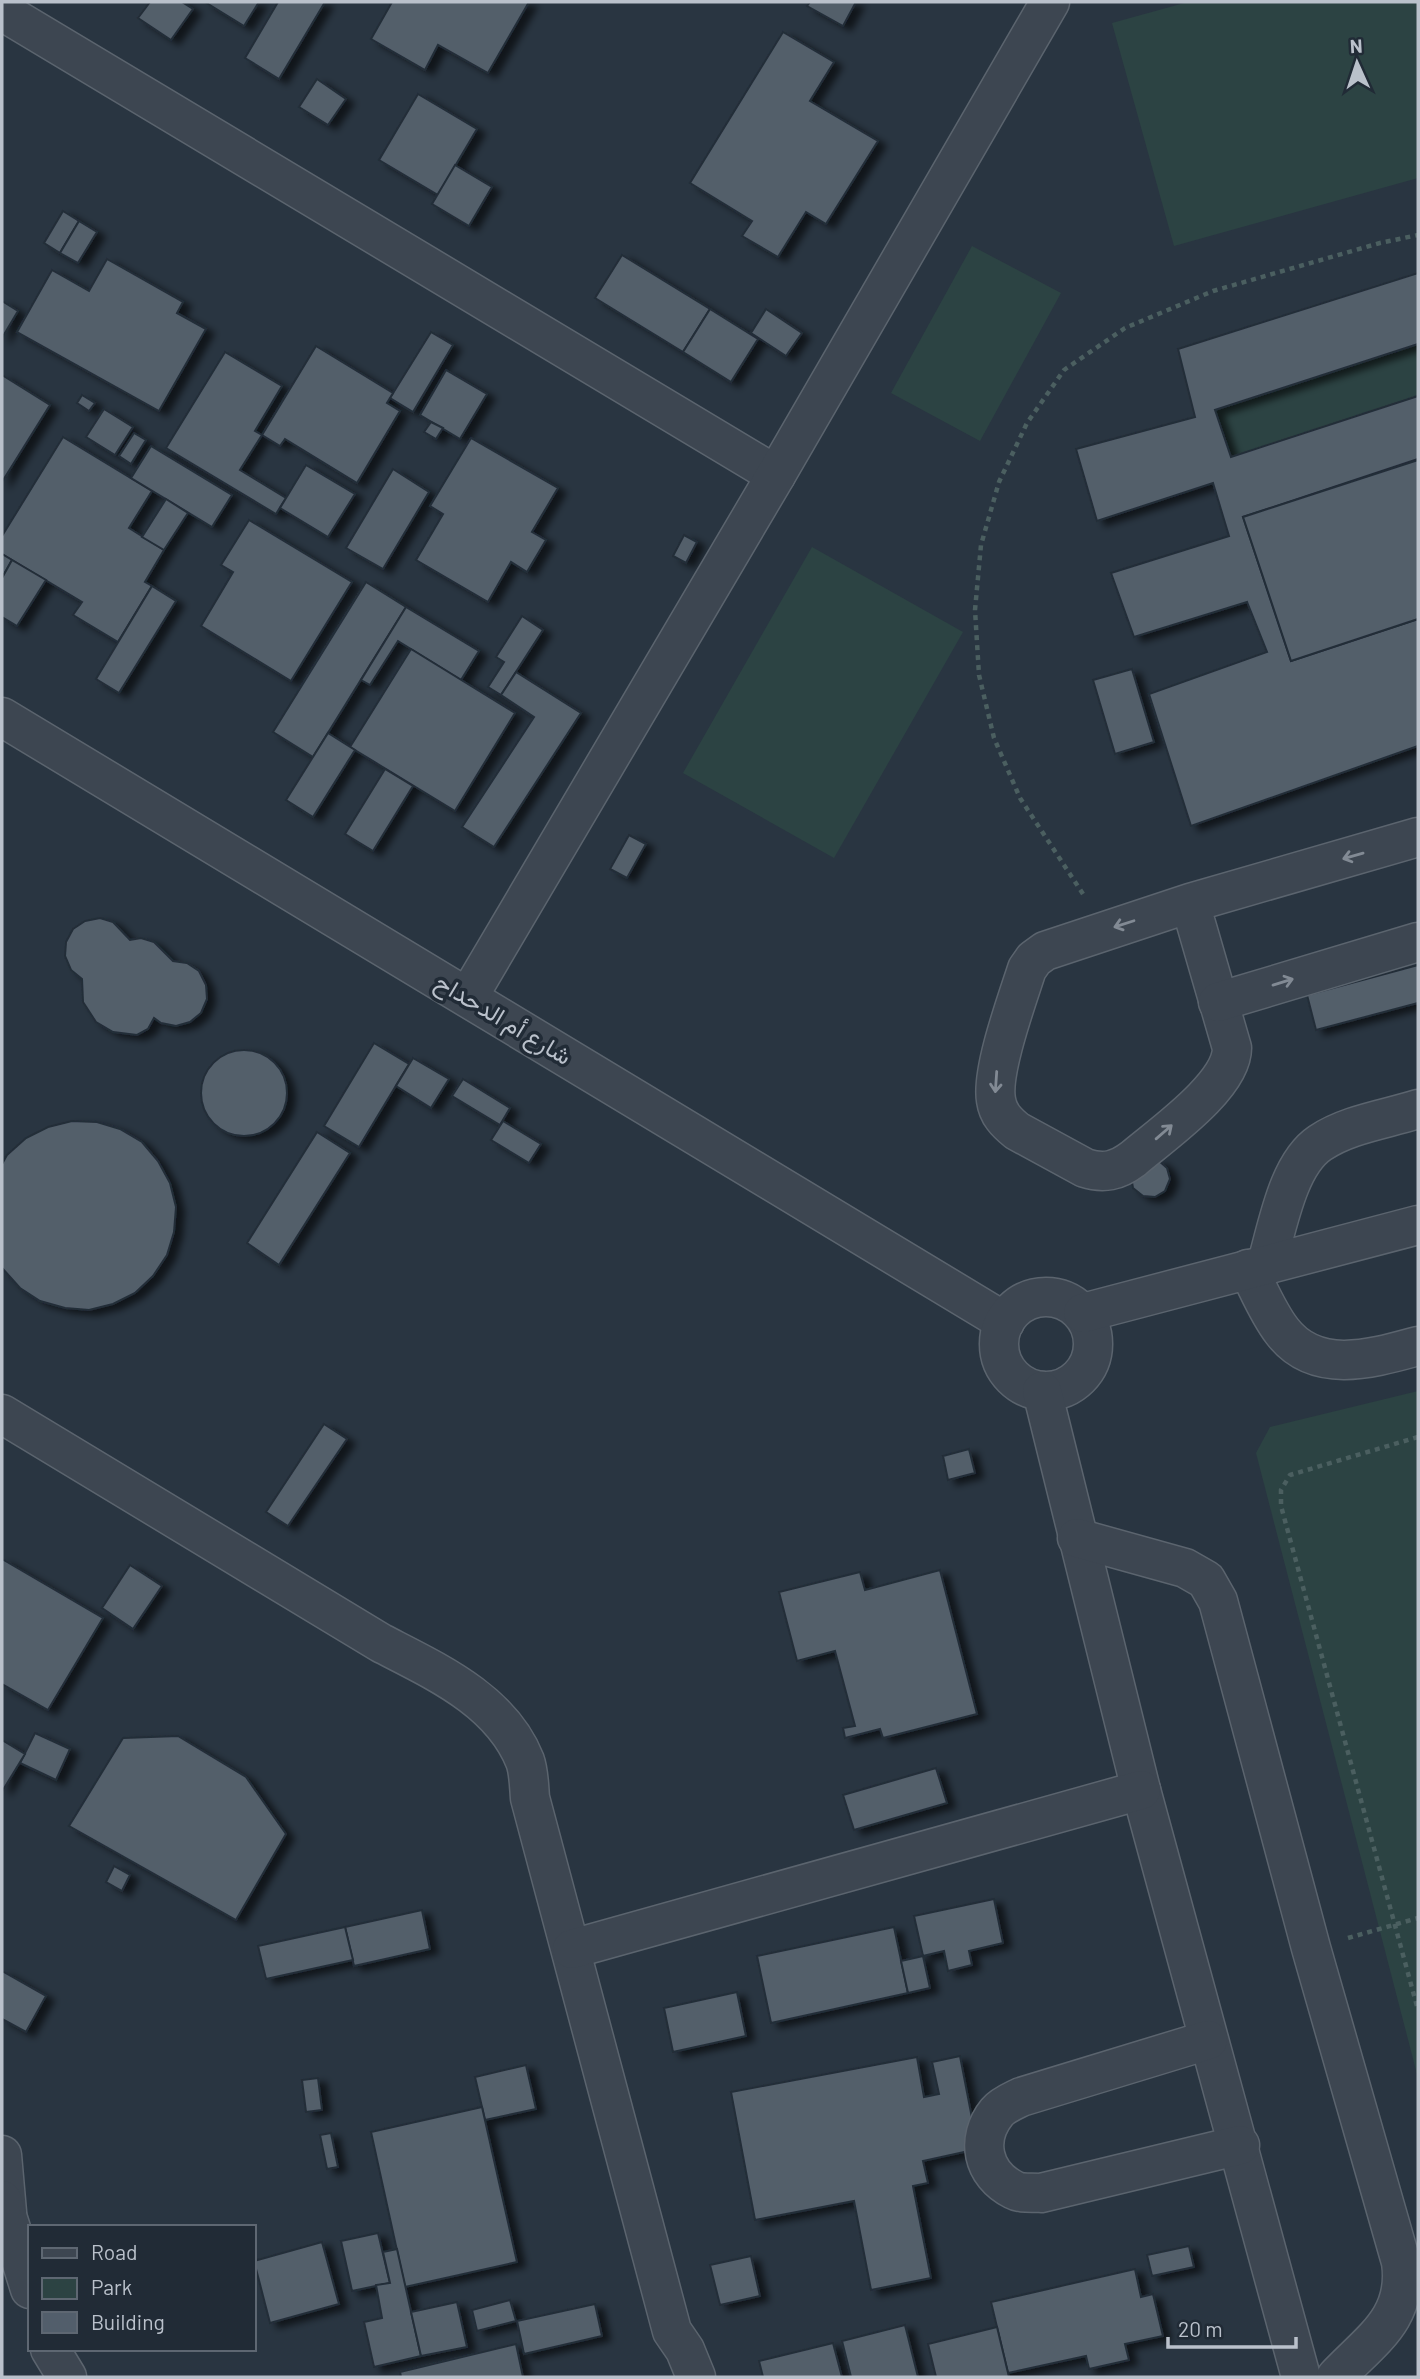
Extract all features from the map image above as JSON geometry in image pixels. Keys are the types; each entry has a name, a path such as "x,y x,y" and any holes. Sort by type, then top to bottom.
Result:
{"street":[{"path":"468,996 776,475 1050,2"},
{"path":"2,11 776,475"},
{"name":"شارع أم الدحداح","path":"2,717 1005,1322"},
{"path":"1189,903 1232,1048 1232,1060 1226,1072 1209,1094 1122,1167 1110,1171 1098,1172 1085,1168 1017,1131 1000,1113 996,1101 996,1076 1027,969 1034,959 1045,951 1189,903 1418,837"},
{"path":"1218,1002 1418,942"},
{"path":"1418,1109 1341,1132 1319,1143 1306,1155 1288,1190 1257,1268 1283,1334 1302,1349 1324,1358 1349,1361 1418,1346"},
{"path":"1083,1313 1418,1225"},
{"path":"1042,1297 1071,1303 1083,1313 1091,1327 1094,1343 1091,1359 1084,1373 1065,1387 1042,1391 1020,1382 1004,1366 1000,1336 1014,1309 1027,1301 1042,1297"},
{"path":"1042,1391 1141,1790 1208,2040 1240,2145 1301,2377"},
{"path":"2,1414 381,1643 446,1677 495,1715 514,1738 526,1763 530,1798 672,2331 685,2350 696,2377"},
{"path":"1077,1538 1185,1567 1206,1580 1214,1590 1311,1948 1401,2262 1402,2291 1392,2318 1336,2377"},
{"path":"572,1949 1141,1790"},
{"path":"1208,2040 1021,2097 999,2109 985,2130 984,2155 995,2178 1016,2191 1041,2193 1240,2145"},
{"path":"2,2155 5,2206 28,2282"},
{"path":"672,2331 667,2349 672,2377"},
{"path":"48,2351 49,2377"},
{"path":"49,2351 66,2377"}],"path":[{"path":"1107,930 1020,798 994,738 979,675 975,610 981,545 999,482 1027,423 1064,370 1125,328 1213,291 1380,243 1418,235"},
{"path":"1418,1437 1290,1475 1281,1490 1280,1506 1418,2010"},
{"path":"1311,1948 1418,1918"}],"green space":[{"path":"1188,2 1418,2 1418,178 1174,246 1112,23"},
{"path":"972,246 1061,293 980,441 891,393"},
{"path":"1418,344 1418,396 1231,457 1215,410"},
{"path":"812,547 963,632 834,858 683,773"},
{"path":"1418,1391 1418,2078 1256,1453 1270,1427"}],"building":[{"path":"150,2 182,2 193,9 171,40 138,18"},
{"path":"205,2 259,2 244,26"},
{"path":"278,2 325,2 279,79 245,58"},
{"path":"392,2 529,2 488,73 438,45 425,70 371,39"},
{"path":"810,2 856,2 843,26 807,6"},
{"path":"783,32 834,62 810,101 878,141 826,224 806,212 778,257 742,236 752,221 690,183"},
{"path":"317,79 346,99 328,125 299,107"},
{"path":"418,94 477,129 438,195 379,160"},
{"path":"455,165 492,187 469,226 432,204"},
{"path":"63,211 79,221 60,253 44,243"},
{"path":"79,221 97,232 78,263 60,253"},
{"path":"622,255 710,309 683,352 595,298"},
{"path":"107,259 183,302 177,313 206,329 159,411 17,332 52,270 89,291"},
{"path":"1418,273 1418,344 1215,410 1231,457 1418,396 1418,459 1243,517 1291,661 1418,619 1418,746 1191,826 1149,694 1267,652 1247,602 1134,637 1111,573 1229,536 1213,483 1097,521 1076,449 1195,417 1178,349"},
{"path":"2,301 18,311 2,338"},
{"path":"710,309 758,339 731,382 683,352"},
{"path":"766,309 802,333 786,356 751,333"},
{"path":"431,332 453,345 413,412 390,398"},
{"path":"316,346 393,393 387,403 400,411 357,483 285,439 280,446 262,435"},
{"path":"225,352 282,386 255,431 262,435 240,470 286,498 276,514 166,448"},
{"path":"446,370 487,394 460,439 420,415"},
{"path":"2,375 50,405 2,482"},
{"path":"82,395 95,403 89,411 77,403"},
{"path":"104,409 133,427 115,455 86,437"},
{"path":"431,422 443,428 436,439 424,432"},
{"path":"134,433 146,440 131,464 119,456"},
{"path":"63,437 152,491 129,528 164,550 145,582 152,586 118,642 73,615 82,602 2,554 2,536"},
{"path":"471,438 558,488 532,532 546,540 527,572 511,562 488,602 416,560 443,514 430,506"},
{"path":"151,446 232,495 212,527 131,478"},
{"path":"1418,460 1418,619 1291,661 1243,517"},
{"path":"306,465 355,494 328,537 280,508"},
{"path":"393,469 429,492 383,569 346,548"},
{"path":"166,499 188,513 164,550 142,537"},
{"path":"249,520 352,582 291,681 201,626 233,572 221,565"},
{"path":"684,535 697,542 686,563 673,556"},
{"path":"2,554 12,560 2,578"},
{"path":"12,560 46,580 17,626 2,617 2,578"},
{"path":"366,582 406,607 313,757 273,732"},
{"path":"152,586 176,601 119,693 96,679"},
{"path":"406,607 479,651 461,680 398,641 370,685 361,680"},
{"path":"522,616 543,630 501,695 488,687 504,662 496,657"},
{"path":"411,649 515,713 455,811 350,747"},
{"path":"1132,669 1154,742 1115,754 1093,680"},
{"path":"516,672 581,713 494,847 462,827 534,717 501,695"},
{"path":"328,733 355,750 313,817 286,800"},
{"path":"385,769 413,786 373,851 345,834"},
{"path":"629,835 646,844 627,878 610,869"},
{"path":"100,918 113,922 130,940 141,938 154,942 173,961 187,963 199,971 206,985 207,999 201,1013 190,1022 176,1026 161,1023 154,1018 148,1029 137,1035 113,1032 96,1022 83,1002 82,979 71,970 65,956 66,942 73,929 85,921"},
{"path":"1418,965 1418,1003 1316,1030 1307,995"},
{"path":"374,1043 409,1064 359,1147 324,1126"},
{"path":"244,1050 260,1054 274,1063 283,1077 287,1093 283,1109 274,1123 260,1132 244,1136 228,1132 214,1123 205,1109 201,1093 205,1077 214,1063 228,1054"},
{"path":"413,1058 449,1079 431,1108 396,1086"},
{"path":"463,1079 510,1108 500,1125 452,1096"},
{"path":"72,1121 97,1122 120,1129 142,1142 158,1161 170,1183 176,1207 174,1232 167,1255 153,1276 135,1293 113,1304 89,1310 65,1308 40,1301 20,1288 2,1268 2,1164 7,1155 26,1138 48,1127"},
{"path":"503,1121 541,1144 529,1163 491,1140"},
{"path":"317,1132 350,1153 279,1265 247,1243"},
{"path":"1158,1160 1167,1168 1170,1179 1165,1191 1155,1197 1143,1196 1133,1188 1131,1177"},
{"path":"324,1424 347,1439 288,1526 266,1512"},
{"path":"969,1449 975,1473 948,1480 943,1456"},
{"path":"2,1559 103,1618 48,1710 2,1684"},
{"path":"130,1565 162,1586 133,1629 102,1608"},
{"path":"940,1570 977,1714 883,1738 880,1729 845,1738 843,1728 855,1726 835,1651 797,1661 779,1592 860,1572 865,1590"},
{"path":"35,1733 70,1749 56,1780 20,1763"},
{"path":"178,1736 246,1777 286,1834 236,1920 69,1826 123,1738"},
{"path":"2,1740 25,1754 3,1790 2,1789"},
{"path":"936,1768 947,1803 854,1830 843,1795"},
{"path":"114,1866 130,1875 122,1891 106,1882"},
{"path":"994,1899 1003,1943 969,1951 972,1965 948,1971 944,1951 923,1956 914,1916"},
{"path":"422,1910 430,1949 354,1966 345,1927"},
{"path":"345,1927 353,1960 266,1979 258,1946"},
{"path":"894,1927 908,1993 771,2023 757,1956"},
{"path":"923,1956 930,1988 908,1993 901,1961"},
{"path":"2,1971 46,1996 26,2032 2,2019"},
{"path":"737,1992 746,2036 673,2052 664,2008"},
{"path":"960,2056 978,2149 923,2161 928,2183 913,2186 931,2278 871,2290 854,2201 755,2220 731,2092 917,2057 924,2097 939,2094 932,2062"},
{"path":"526,2065 536,2109 485,2120 475,2077"},
{"path":"318,2078 322,2110 306,2112 302,2080"},
{"path":"482,2107 517,2262 405,2287 371,2132"},
{"path":"331,2133 338,2167 327,2169 320,2135"},
{"path":"378,2233 390,2283 352,2291 341,2241"},
{"path":"322,2242 339,2304 270,2323 256,2260"},
{"path":"1189,2246 1194,2267 1152,2276 1147,2255"},
{"path":"397,2249 421,2356 374,2367 364,2322 382,2318 376,2285 390,2283 383,2252"},
{"path":"751,2256 760,2296 720,2305 710,2265"},
{"path":"1135,2269 1141,2297 1153,2294 1163,2336 1125,2344 1129,2360 1089,2369 1086,2356 1008,2373 991,2302"},
{"path":"510,2300 516,2321 477,2331 472,2310"},
{"path":"457,2302 467,2347 421,2356 411,2312"},
{"path":"595,2304 602,2336 524,2354 517,2321"},
{"path":"905,2325 918,2377 851,2377 842,2341"},
{"path":"997,2327 1009,2377 936,2377 928,2344"},
{"path":"833,2343 842,2377 763,2377 759,2361"},
{"path":"516,2344 523,2377 401,2377 400,2372"}]}
